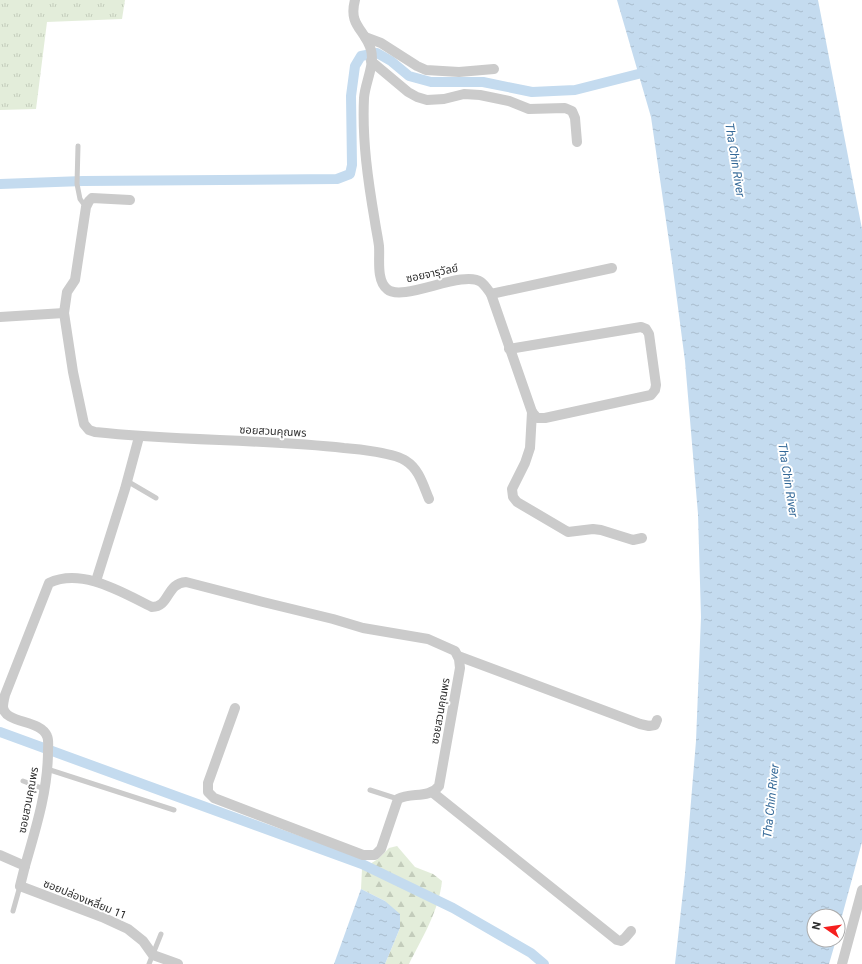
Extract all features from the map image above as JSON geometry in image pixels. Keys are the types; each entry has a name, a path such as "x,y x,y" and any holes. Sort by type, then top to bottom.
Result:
{"street":[{"name":"ซอยจารุวัลย์","path":"355,0 353,13 354,21 358,29 365,37 371,51 371,62 364,96 366,167 379,245 380,275 382,283 387,290 397,293 432,287 466,278 481,282 490,294 532,412 530,448 525,463 512,489 513,497 517,502 568,532 593,529 602,530 633,540 642,538"},
{"path":"365,37 381,43 417,66 426,70 459,72 494,69"},
{"path":"371,62 408,92 427,100 444,99 464,94 480,95 508,101 529,109 565,108 572,111 575,118 577,142"},
{"path":"86,207 89,200 92,198 130,200"},
{"name":"ซอยสวนคุณพร","path":"86,207 75,280 67,292 64,313 73,372 84,424 89,430 139,437 316,445 363,450 396,457 406,461 418,472 429,499"},
{"path":"490,294 612,268"},
{"path":"0,317 64,313"},
{"path":"510,349 641,326 646,329 649,334 656,385 655,390 651,395 545,418 537,418 532,412"},
{"path":"96,581 139,437"},
{"name":"ซอยสวนคุณพร","path":"25,866 44,789 47,769 48,737 44,730 37,726 7,716 3,708 4,695 49,583 61,579 68,578 96,581 152,607 158,607 162,604 175,586 179,583 186,582 374,630 428,639 455,651 458,656 460,668 439,786 432,792"},
{"path":"458,656 640,724 649,726 655,725 656,720"},
{"path":"235,708 208,783 208,792 214,798 363,855 374,855 381,849 398,799 404,796 432,792 617,940 621,941 631,931"},
{"path":"0,855 25,866 20,886"},
{"name":"ซอยปล่องเหลี่ยม 11","path":"20,886 102,917 128,930 143,941 151,959 178,964"},
{"path":"842,964 862,890"}],"lane":[{"path":"78,146 76,184 80,199 86,207"},
{"path":"127,481 156,498"},
{"path":"47,769 174,810"},
{"path":"23,781 44,789"},
{"path":"370,790 398,799"},
{"path":"13,910 20,886"},
{"path":"151,959 161,934"}],"green space":[{"path":"0,0 125,0 122,19 47,22 36,109 0,110"},
{"path":"397,846 415,867 433,874 442,881 434,914 409,964 385,964 400,928 385,901 361,889 362,869 378,859 389,848"}],"water":[{"name":"Tha Chin River","path":"617,0 818,0 862,229 862,842 844,908 806,908 806,948 834,948 829,964 675,964 685,874 696,741 701,617 698,514 685,361 651,117"},
{"path":"361,889 385,901 400,914 400,928 385,964 334,964"}],"waterway":[{"path":"0,184 83,181 337,179 350,174 352,165 351,96 355,66 361,56 377,53 391,61 409,76 431,82 483,82 532,92 575,90 650,71"},
{"path":"0,732 362,864 453,908 531,953 544,964"}]}
